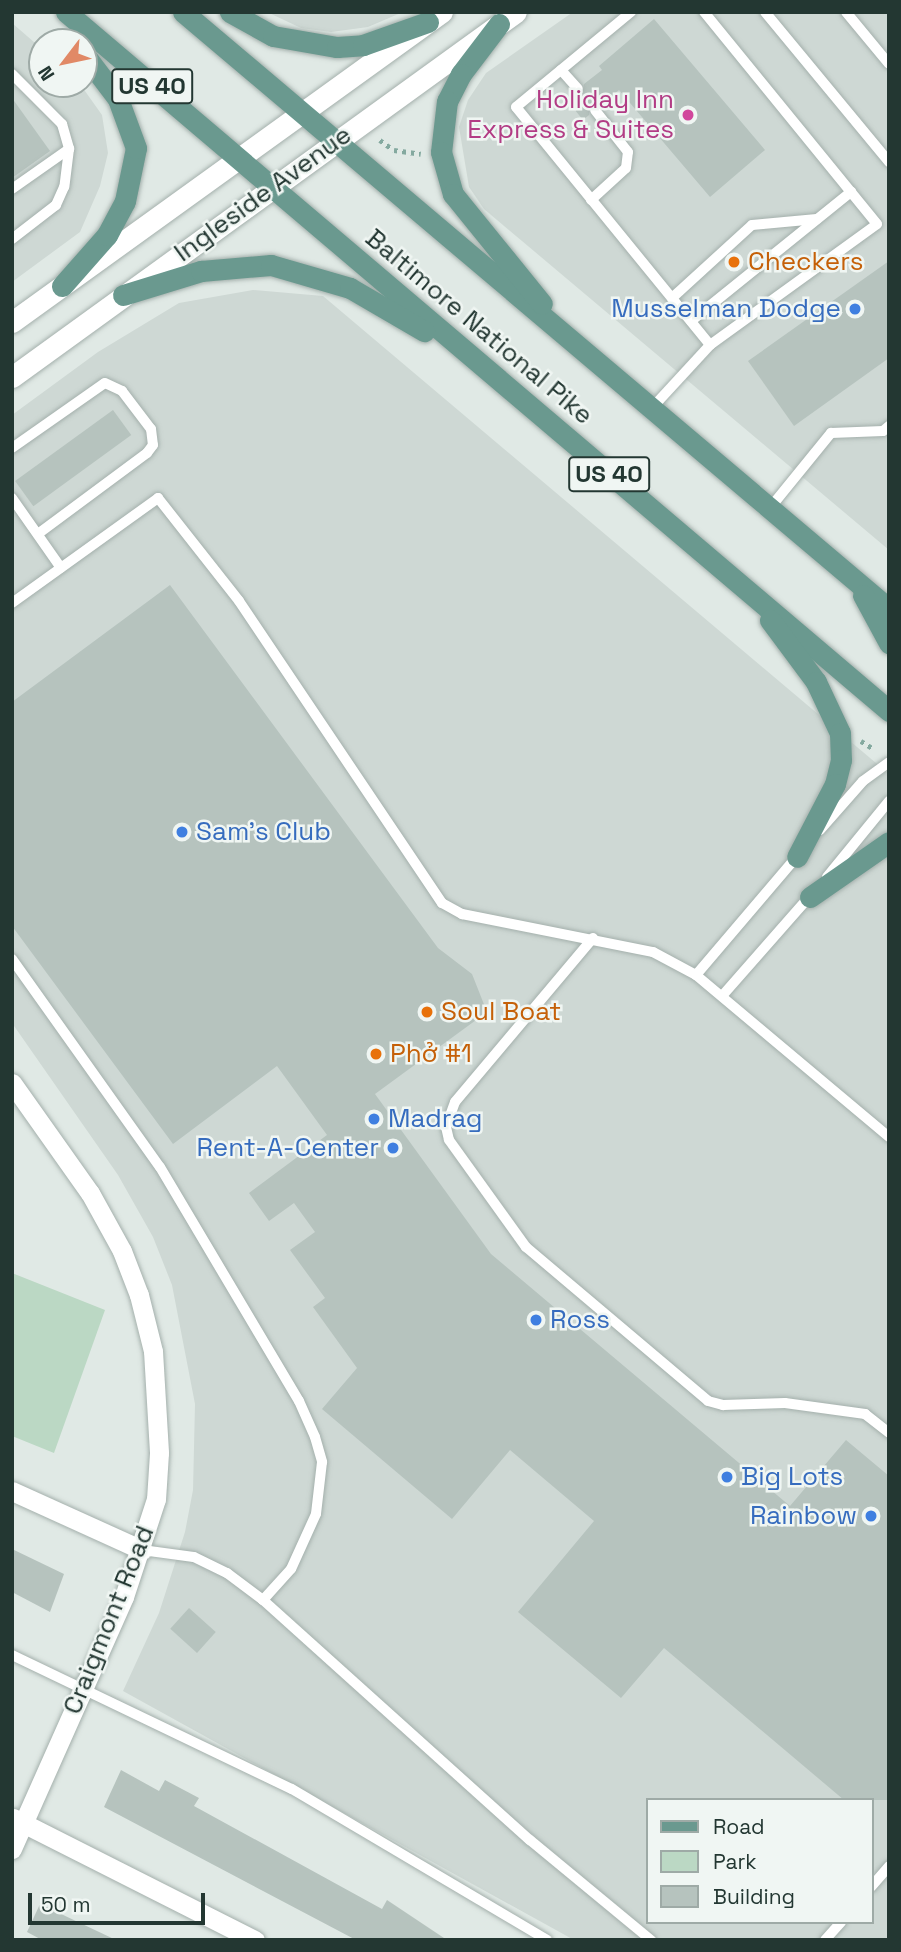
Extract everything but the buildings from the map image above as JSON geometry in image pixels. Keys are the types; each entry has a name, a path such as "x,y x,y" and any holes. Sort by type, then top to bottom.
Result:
{"main road":[{"path":"53,12 65,28"},
{"name":"Baltimore National Pike","path":"66,12 889,711"},
{"name":"Baltimore National Pike","path":"183,12 889,610"},
{"path":"230,12 273,36 337,47 363,45 435,17"},
{"name":"Ingleside Avenue","path":"12,322 435,17"},
{"path":"507,18 461,74 447,102 440,152 445,174 470,218 582,351"},
{"name":"Ingleside Avenue","path":"12,377 507,18"},
{"path":"62,286 107,234 125,201 136,149 118,99 98,73"},
{"path":"123,295 201,271 271,265 350,288 473,360"},
{"path":"853,579 889,643"},
{"path":"745,588 816,682 840,733 841,760 835,784 797,857"},
{"path":"810,897 889,842"}],"street":[{"name":"Craigmont Road","path":"12,1083 90,1193 122,1251 139,1295 159,1401 156,1499 142,1550 85,1687 18,1820 12,1849"},
{"path":"12,1491 142,1550"},
{"path":"18,1820 255,1940"}],"lane":[{"path":"631,12 516,107 710,345"},
{"path":"651,409 710,345 877,224 704,12"},
{"path":"765,12 889,162"},
{"path":"846,12 889,64"},
{"path":"561,70 578,89"},
{"path":"12,74 62,124 69,149 64,187 56,205 12,239"},
{"path":"591,200 626,168 628,152 595,110"},
{"path":"12,189 69,149"},
{"path":"691,321 851,192"},
{"path":"672,299 752,225 817,219"},
{"path":"12,448 105,383 122,391 151,429 153,445 147,453 38,534"},
{"path":"770,509 831,433 883,431 889,426"},
{"path":"12,498 61,568"},
{"path":"12,603 158,498 239,601 442,902 462,914 653,951 696,975 889,1137"},
{"path":"696,975 863,781 889,762"},
{"path":"722,996 810,897 889,801"},
{"path":"593,938 455,1102 446,1127 449,1140 526,1247 708,1401 723,1405 785,1403 865,1414 889,1433"},
{"path":"12,959 160,1167 299,1401 315,1437 322,1462 316,1514 291,1569 263,1600"},
{"path":"142,1550 194,1557 226,1573 263,1600 530,1840 651,1940"},
{"path":"12,1655 85,1687 292,1789 547,1940"},
{"path":"873,1885 889,1866"},
{"path":"825,1940 839,1924"}],"path":[{"path":"380,140 394,150 424,154"}],"shaded area":[{"path":"267,12 403,12 368,27 331,32 301,28"},
{"path":"573,12 889,12 889,550 484,209 469,187 459,127 468,100 486,73"},
{"path":"12,23 28,37 28,98 90,98 102,115 108,153 100,186 80,232 12,282"},
{"path":"253,290 323,296 889,774 889,1940 574,1940 123,1691 159,1613 185,1532 193,1490 195,1404 172,1285 153,1237 118,1175 12,1023 12,415 98,352 179,303"}],"green space":[{"path":"12,1273 105,1310 54,1453 12,1436"}],"place":[{"name":"Holiday Inn Express & Suites","path":"688,115"},
{"name":"Checkers","path":"734,262"},
{"name":"Musselman Dodge","path":"855,309"},
{"name":"Sam's Club","path":"182,832"},
{"name":"Soul Boat","path":"427,1012"},
{"name":"Phở #1","path":"376,1054"},
{"name":"Madrag","path":"374,1119"},
{"name":"Rent-A-Center","path":"393,1148"},
{"name":"Ross","path":"536,1320"},
{"name":"Big Lots","path":"727,1477"},
{"name":"Rainbow","path":"871,1516"}]}
